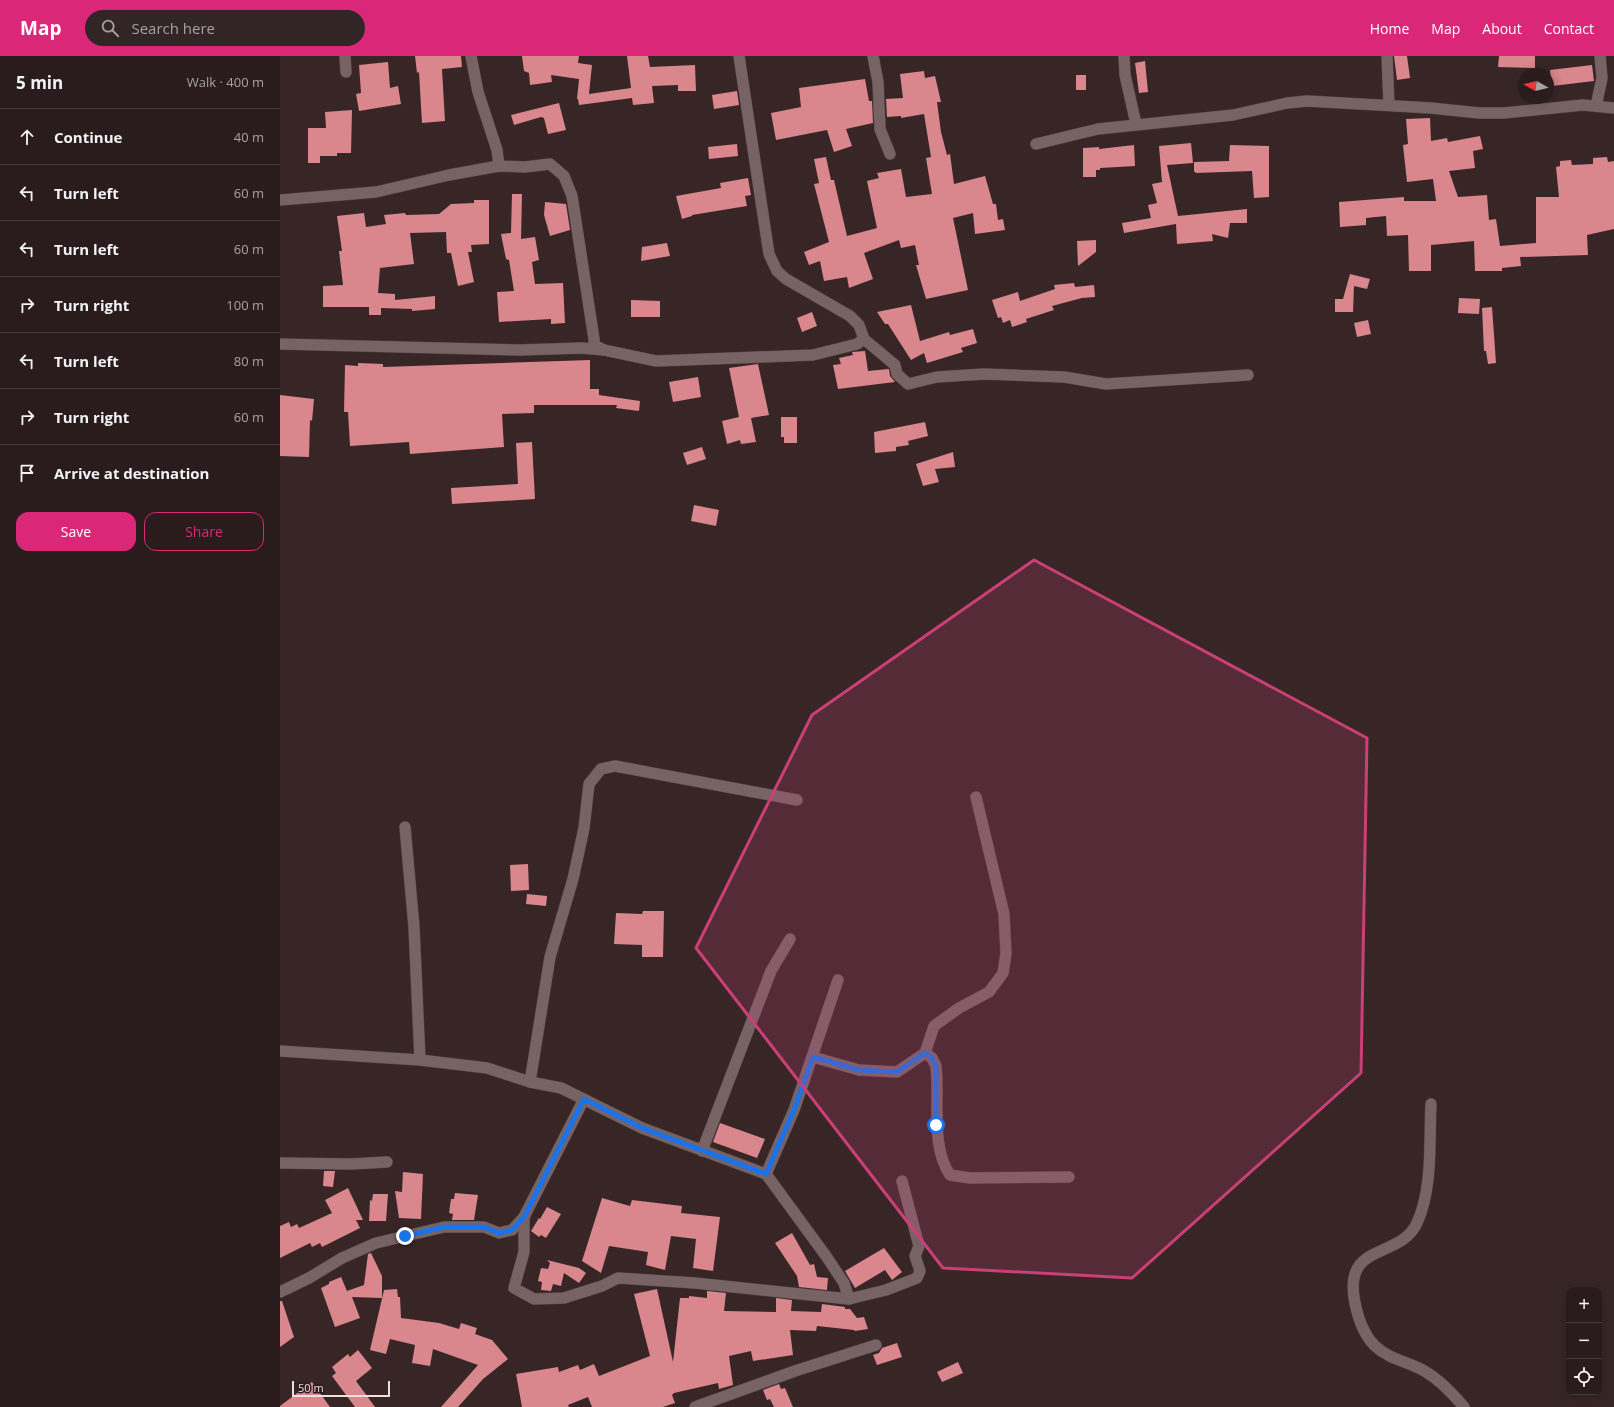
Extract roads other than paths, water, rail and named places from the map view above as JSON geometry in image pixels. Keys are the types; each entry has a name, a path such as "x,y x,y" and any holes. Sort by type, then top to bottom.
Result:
{"street":[{"path":"345,56 346,72"},
{"path":"471,56 478,92 497,150 498,166"},
{"path":"739,56 769,254 777,271 786,279 850,316 858,325 864,339 895,365 897,374 908,384 937,377 984,374 1064,377 1106,384 1248,375"},
{"path":"873,56 878,82 880,129 890,154"},
{"path":"1124,56 1125,75 1136,124"},
{"path":"1386,56 1389,105"},
{"path":"1596,106 1602,78 1600,56"},
{"path":"1036,144 1098,129 1233,115 1287,103 1307,101 1389,105 1504,114 1583,105 1614,108"},
{"path":"280,200 376,192 449,174 498,166 525,167 550,164 564,176 572,196 594,345 604,350"},
{"path":"280,344 519,350 582,348 604,350 656,361 813,355 857,344 864,339"},
{"path":"530,1082 550,957 573,878 584,828 589,784 601,769 615,766 797,800"},
{"path":"813,1057 859,1070 897,1072 925,1053 934,1026 960,1008 989,992 1003,973 1006,953 1004,914 976,797"},
{"path":"405,827 414,927 420,1060"},
{"path":"702,1151 771,971 790,939"},
{"path":"766,1174 794,1110 838,980"},
{"path":"280,1051 420,1060 487,1068 530,1082 561,1088 642,1128 766,1174 844,1283 849,1299"},
{"path":"925,1053 932,1058 936,1066 936,1125 944,1166 950,1175 970,1178 1069,1177"},
{"path":"280,1292 309,1278 342,1258 376,1243 444,1227 484,1227 499,1233 512,1230 524,1217 584,1099"},
{"path":"1431,1104 1427,1175 1423,1208 1416,1225 1404,1239 1369,1255 1355,1271 1352,1292 1356,1310 1364,1333 1375,1346 1390,1357 1426,1372 1440,1382 1464,1407"},
{"path":"280,1163 351,1164 387,1162"},
{"path":"524,1217 524,1252 514,1288 534,1299 564,1298 602,1286 618,1278 695,1282 849,1299 886,1290 917,1278 920,1271 915,1256 919,1246 902,1181"},
{"path":"695,1407 795,1370 876,1345"}]}
